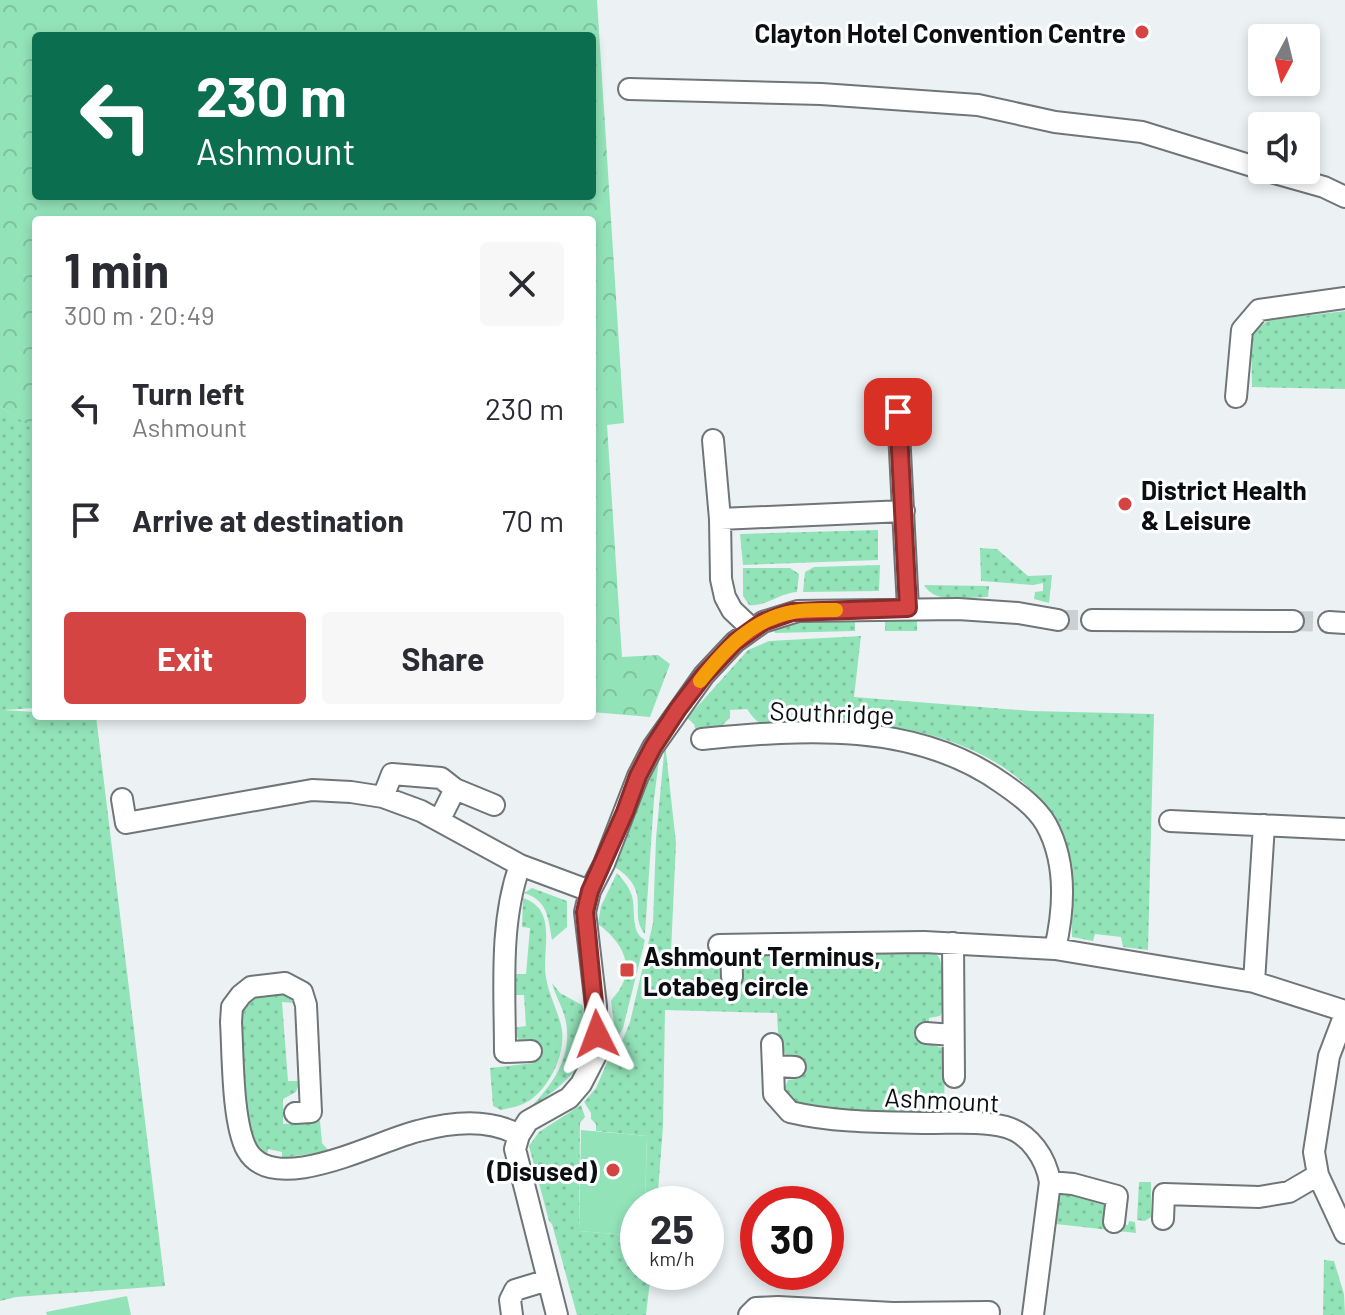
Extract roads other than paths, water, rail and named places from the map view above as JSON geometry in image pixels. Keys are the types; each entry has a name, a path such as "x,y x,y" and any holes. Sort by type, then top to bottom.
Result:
{"street":[{"path":"629,89 821,94 978,105 1055,122 1142,132 1248,165"},
{"path":"1313,184 1345,197"},
{"path":"1236,397 1242,330 1259,310 1345,298"},
{"path":"898,412 908,608"},
{"path":"713,440 720,519 721,579 732,610 751,628"},
{"path":"720,519 904,511"},
{"path":"557,1315 515,1149 528,1121 569,1098 581,1084 596,1055 596,1006 585,912 590,891 653,747 704,675 751,628 792,612 908,608 1018,613 1058,620"},
{"path":"1092,620 1293,621"},
{"name":"Southridge","path":"702,739 743,726 868,734 914,741 958,756 992,776 1022,797 1046,824 1061,879 1063,905 1055,949"},
{"path":"383,797 392,774 441,778 455,789 494,805"},
{"path":"440,819 455,789"},
{"path":"122,799 126,823 312,790 383,797 440,819 520,865 590,891"},
{"path":"1170,821 1345,829"},
{"path":"1254,982 1264,825"},
{"path":"520,865 511,890 505,975 505,1052 531,1051"},
{"path":"953,943 954,1077"},
{"path":"732,977 725,945 953,943 1055,949 1254,982 1345,1013 1329,1056 1314,1152 1318,1175 1345,1231"},
{"path":"295,1113 311,1112 306,1005 302,992 285,983 251,987 232,1007 231,1022 238,1117 247,1150 260,1164 273,1169 306,1167 417,1131 467,1123 503,1126 519,1135"},
{"path":"926,1033 953,1035"},
{"name":"Ashmount","path":"772,1044 774,1094 790,1112 849,1121 976,1123 1008,1127 1028,1140 1040,1153 1050,1182"},
{"path":"774,1066 795,1067"},
{"path":"1163,1219 1164,1194 1259,1197 1289,1192 1318,1175"},
{"path":"1033,1315 1050,1182 1073,1184 1117,1196 1114,1222"},
{"path":"512,1315 510,1300 515,1290 548,1280"},
{"path":"749,1315 756,1308 778,1307 893,1313 989,1312"}],"tunnel":[{"path":"1058,620 1092,620"},
{"path":"1293,621 1329,622"}],"place":[{"name":"Clayton Hotel Convention Centre","path":"1142,32"},
{"name":"District Health & Leisure","path":"1125,504"},
{"name":"Ashmount Terminus, Lotabeg circle","path":"627,970"},
{"name":"(Disused)","path":"613,1170"}]}
